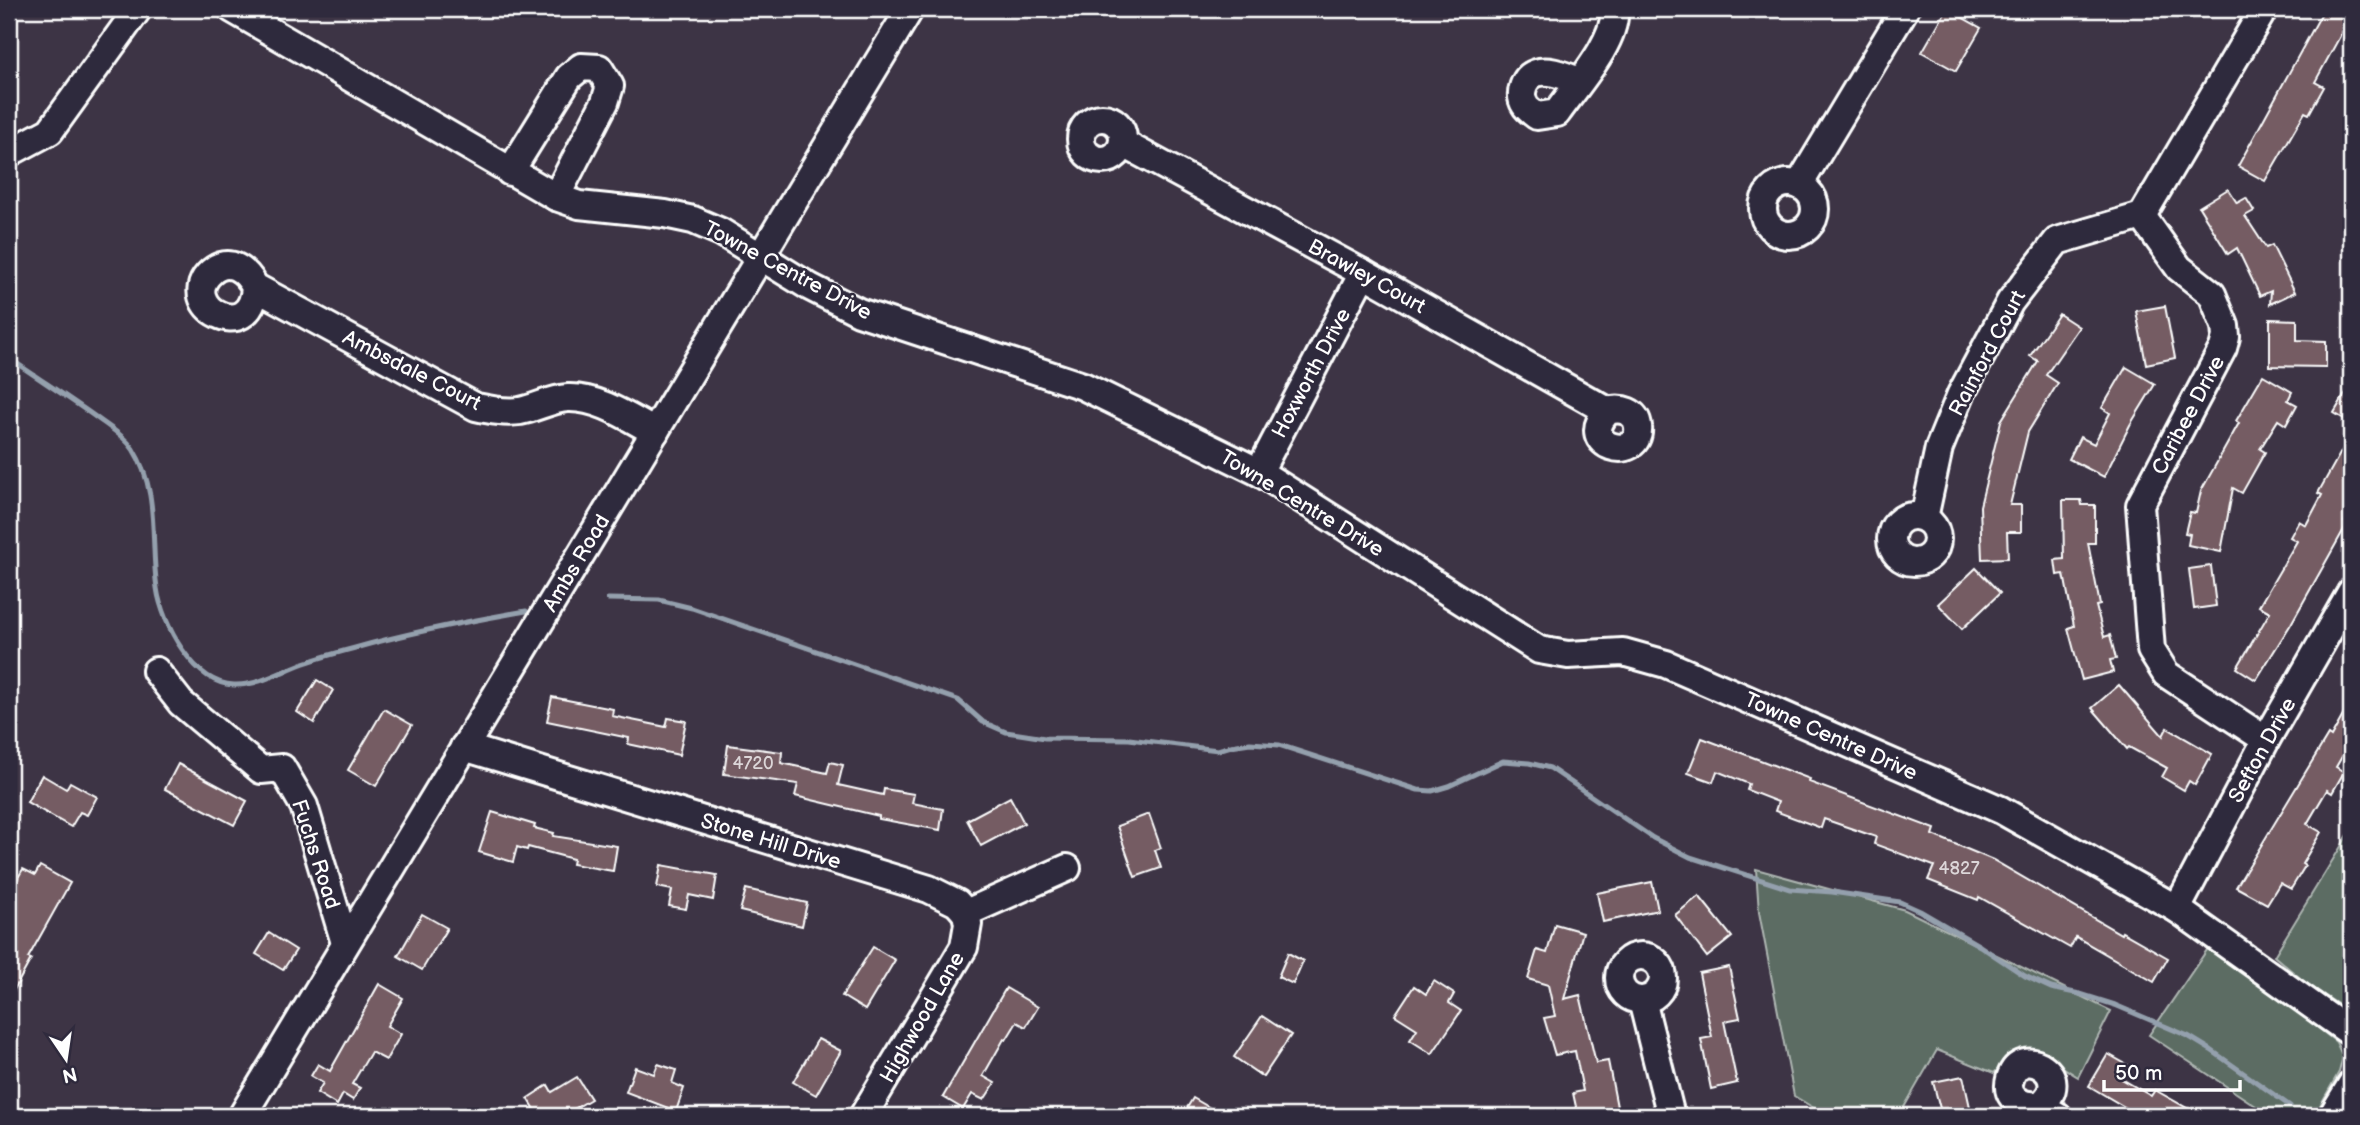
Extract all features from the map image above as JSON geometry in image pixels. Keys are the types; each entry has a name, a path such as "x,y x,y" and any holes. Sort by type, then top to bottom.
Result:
{"street":[{"path":"9,153 50,131 138,9"},
{"name":"Towne Centre Drive","path":"232,9 556,197 579,205 665,214 693,220 721,232 810,287 859,312 1083,386 1259,472 1539,650 1567,654 1623,652 1666,664 2001,810 2176,909 2351,1033"},
{"name":"Ambs Road","path":"242,1116 910,9"},
{"path":"1800,186 1905,9"},
{"path":"2142,216 2264,9"},
{"path":"1579,81 1604,46 1616,10"},
{"path":"510,172 569,77 581,67 599,68 610,86 605,102 556,197"},
{"name":"Brawley Court","path":"1124,144 1363,273 1608,411"},
{"name":"Rainford Court","path":"1924,518 1940,448 1961,394 2010,302 2057,241 2142,216"},
{"name":"Caribee Drive","path":"2142,216 2179,268 2212,294 2225,326 2226,337 2223,348 2140,505 2151,650 2166,674 2266,740"},
{"name":"Hoxworth Drive","path":"1259,472 1363,273"},
{"name":"Ambsdale Court","path":"255,286 475,407 519,411 567,398 590,400 655,432"},
{"name":"Sefton Drive","path":"2176,909 2266,740 2351,592"},
{"name":"Fuchs Road","path":"156,671 181,703 261,769 282,768 304,806 345,943"},
{"name":"Stone Hill Drive","path":"464,747 929,889 957,903 966,913"},
{"path":"966,913 1067,868"},
{"name":"Highwood Lane","path":"863,1116 964,947 968,924 966,913"},
{"path":"1642,1000 1671,1116"},
{"path":"2332,1116 2351,1085"}],"green space":[{"path":"2351,830 2351,1013 2306,983 2274,956"},
{"path":"1756,869 1905,910 2111,1011 2078,1077 2036,1052 2018,1054 1994,1073 1937,1050 1899,1116 1827,1116 1794,1096 1759,912"},
{"path":"2209,947 2252,976 2336,1042 2343,1057 2339,1072 2314,1116 2271,1116 2149,1035"}],"building":[{"path":"1947,9 1981,28 1956,71 1922,52"},
{"path":"2324,9 2351,9 2351,16 2315,82 2324,87 2309,114 2305,112 2265,181 2238,166"},
{"path":"2228,189 2237,203 2246,198 2254,211 2245,216 2266,248 2272,245 2295,292 2270,304 2271,291 2260,296 2237,248 2228,254 2199,207"},
{"path":"2165,306 2175,358 2146,364 2136,311"},
{"path":"2059,314 2079,327 2046,375 2058,383 2028,432 2010,505 2021,505 2021,532 2007,532 2008,558 1982,559 1980,506 2001,421 2038,361 2030,356"},
{"path":"2270,319 2297,320 2297,340 2326,341 2326,367 2270,366"},
{"path":"2126,367 2155,384 2130,425 2104,477 2069,459 2080,437 2094,444 2110,413 2102,408"},
{"path":"2263,375 2292,392 2288,400 2297,405 2286,425 2278,420 2260,449 2265,452 2242,493 2233,488 2221,552 2188,545 2190,534 2185,533 2190,512 2196,513 2201,491 2239,423 2236,421"},
{"path":"2351,384 2351,423 2334,413"},
{"path":"2351,434 2351,510 2344,522 2347,524 2256,680 2237,668 2270,612 2259,606 2297,541 2290,537 2299,521 2306,525 2322,495 2318,493"},
{"path":"2063,500 2081,500 2082,505 2095,505 2095,543 2088,543 2100,605 2096,606 2104,637 2110,635 2116,659 2110,660 2113,672 2082,680 2068,628 2074,626 2064,574 2057,575 2055,560 2064,559"},
{"path":"2211,566 2216,606 2194,609 2189,569"},
{"path":"1976,568 2000,593 1962,629 1938,604"},
{"path":"317,680 333,690 314,723 297,712"},
{"path":"2119,685 2163,736 2167,728 2212,754 2195,785 2189,781 2184,790 2162,777 2167,768 2129,747 2127,749 2092,708"},
{"path":"552,697 613,709 612,716 666,727 668,718 686,721 679,755 628,744 629,738 547,721"},
{"path":"2351,701 2351,741 2336,767 2344,772 2332,793 2327,790 2307,824 2321,832 2291,889 2280,883 2267,904 2236,887"},
{"path":"384,709 412,725 376,786 348,770"},
{"path":"1702,738 1935,829 1933,835 1993,860 2168,958 2154,982 2076,937 2070,948 1979,897 1978,900 1928,880 1934,866 1874,844 1876,837 1824,819 1821,828 1775,811 1778,802 1747,790 1749,784 1717,771 1713,782 1688,773"},
{"path":"728,745 782,752 781,763 827,773 830,762 843,765 838,785 883,795 884,789 914,794 912,803 943,809 940,830 879,819 879,816 795,796 798,784 724,774"},
{"path":"178,764 247,801 234,825 165,789"},
{"path":"42,775 66,789 70,782 97,797 87,815 80,812 71,827 27,802"},
{"path":"1010,797 1024,823 981,846 967,820"},
{"path":"492,812 535,825 534,828 554,833 553,836 617,846 613,871 572,864 573,859 528,847 527,850 517,847 513,862 479,852"},
{"path":"1149,814 1161,848 1155,850 1161,868 1135,877 1117,826"},
{"path":"661,865 717,875 713,900 689,895 686,909 669,906 672,890 657,887"},
{"path":"40,866 70,883 28,958 31,959 9,999 9,893 23,869 35,875"},
{"path":"1652,882 1658,910 1603,922 1597,893"},
{"path":"746,889 807,903 802,926 740,911"},
{"path":"1699,896 1732,937 1707,957 1675,915"},
{"path":"422,914 447,928 422,970 398,956"},
{"path":"1555,924 1583,932 1564,999 1580,995 1596,1063 1608,1061 1618,1112 1578,1116 1573,1093 1583,1091 1575,1051 1555,1055 1544,1018 1555,1016 1548,985 1528,979 1537,950 1547,953"},
{"path":"269,933 296,950 283,970 256,954"},
{"path":"873,947 895,960 865,1010 842,996"},
{"path":"1288,953 1303,961 1293,984 1278,977"},
{"path":"1729,967 1740,1018 1724,1021 1737,1083 1711,1089 1701,1039 1712,1037 1699,973"},
{"path":"1434,981 1454,994 1449,1003 1461,1011 1432,1054 1410,1040 1417,1029 1395,1015 1414,986 1426,994"},
{"path":"379,984 403,998 387,1026 401,1034 386,1060 371,1052 352,1084 360,1088 353,1100 343,1094 337,1105 317,1093 323,1083 311,1076 318,1064 330,1071"},
{"path":"1006,988 1038,1007 1026,1027 1017,1022 1006,1040 1004,1039 983,1076 995,1083 984,1100 972,1094 963,1109 943,1097"},
{"path":"1262,1016 1291,1035 1263,1077 1234,1057"},
{"path":"818,1039 841,1051 816,1095 793,1082"},
{"path":"2108,1054 2129,1066 2122,1079 2151,1096 2155,1090 2201,1116 2140,1116 2089,1086"},
{"path":"658,1064 676,1070 672,1083 684,1088 676,1111 626,1092 635,1067 654,1074"},
{"path":"1963,1076 1972,1116 1942,1116 1933,1082"},
{"path":"577,1077 591,1099 562,1116 539,1116 528,1098 548,1085 552,1092"},
{"path":"1193,1098 1224,1116 1182,1116"}],"waterway":[{"path":"9,358 114,430 133,449 141,465 151,499 155,570 160,602 182,650 193,663 219,682 234,685 251,683 313,660 376,642 526,611"},
{"path":"608,599 659,600 692,608 958,700 983,722 1006,732 1045,738 1129,739 1218,750 1250,743 1279,745 1418,790 1432,791 1503,761 1550,768 1653,838 1690,857 1790,889 1900,902 1920,911 2025,976 2051,988 2115,1005 2188,1036 2290,1106"}]}
